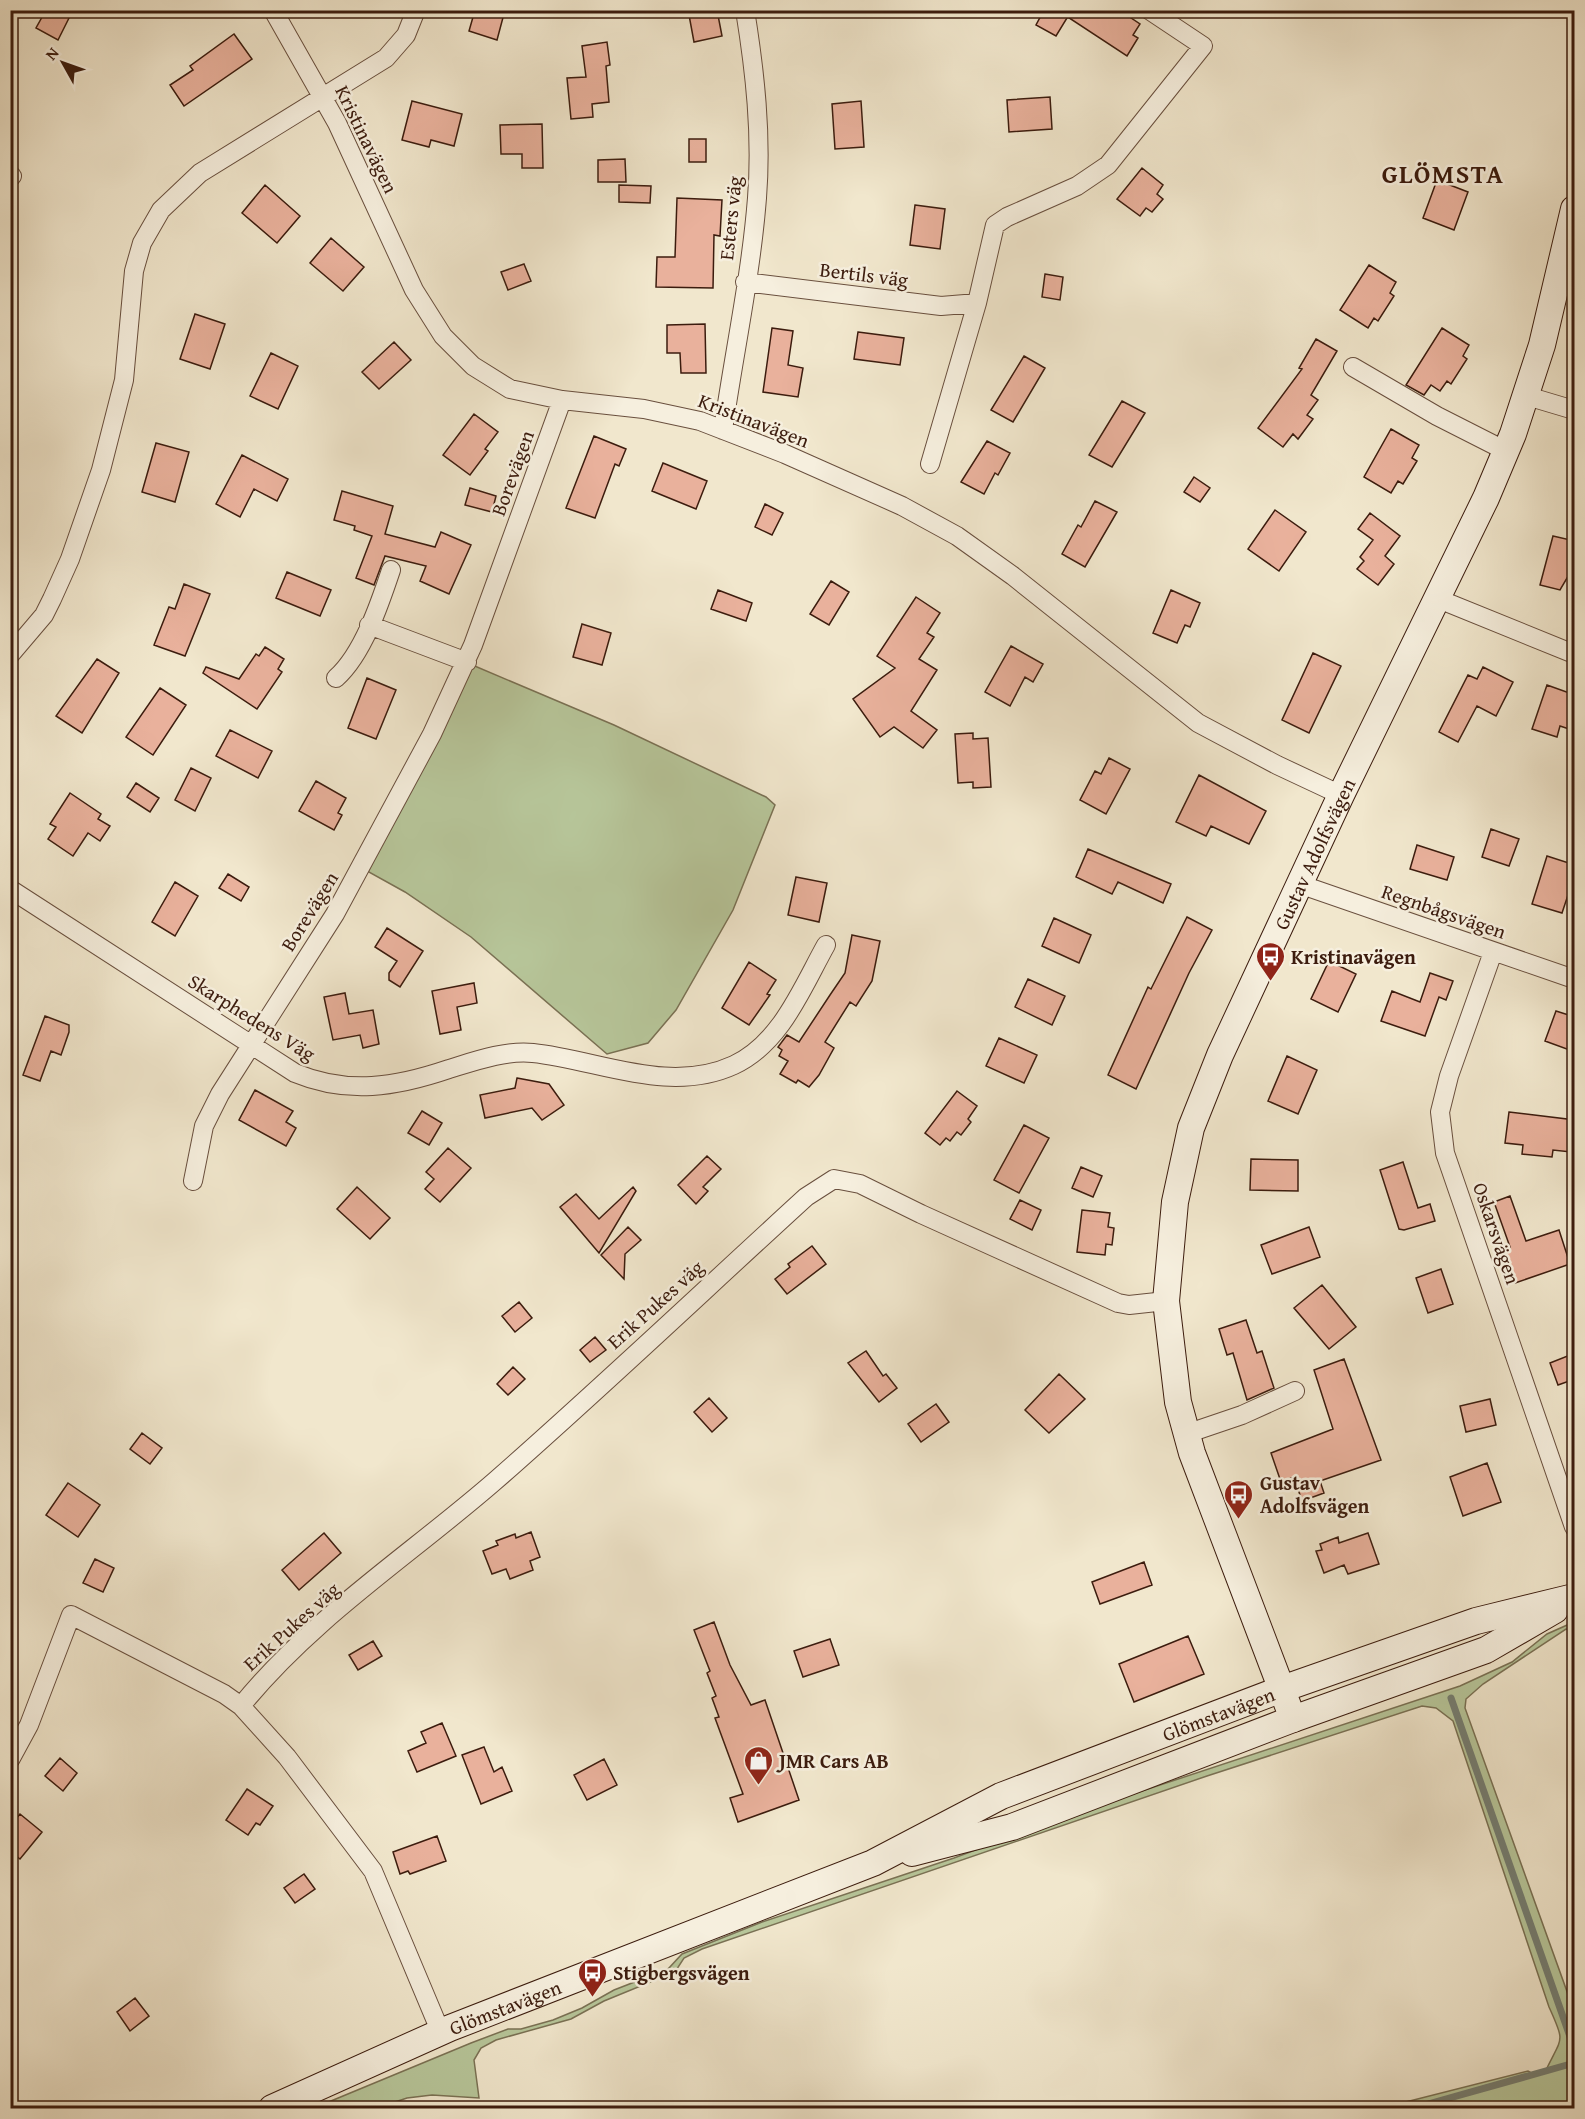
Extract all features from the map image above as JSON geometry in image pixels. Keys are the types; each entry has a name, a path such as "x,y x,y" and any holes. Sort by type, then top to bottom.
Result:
{"main road":[{"name":"Gustav Adolfsvägen","path":"1293,1719 1186,1434 1173,1368 1166,1301 1175,1202 1191,1128 1220,1055 1341,795 1486,498 1506,450 1527,396 1557,288 1575,209"},
{"name":"Glömstavägen","path":"272,2109 441,2033 873,1863 1001,1796 1282,1689 1476,1621 1575,1598"},
{"name":"Glömstavägen","path":"873,1863 1012,1827 1293,1719 1486,1650 1575,1598"}],"street":[{"name":"Kristinavägen","path":"273,10 323,98 401,264 431,320 447,342 473,366 510,389 562,400 644,409 700,421 902,506 946,530 1013,576 1198,723 1277,765 1341,795"},
{"path":"10,655 44,615 52,599 70,559 101,470 124,380 134,271 148,230 173,196 200,173 386,58 406,35 416,10"},
{"name":"Esters väg","path":"723,429 757,198 758,138 755,74 745,10"},
{"path":"930,464 977,303 995,225 1083,182 1108,165 1203,46 1149,10"},
{"name":"Bertils väg","path":"745,282 941,306 977,303"},
{"path":"1353,367 1437,417 1506,450"},
{"path":"1527,396 1575,410"},
{"name":"Borevägen","path":"193,1182 204,1126 220,1094 363,865 467,662 562,400"},
{"path":"336,678 351,660 369,625 392,570"},
{"path":"1436,598 1575,654"},
{"path":"369,625 467,662"},
{"name":"Regnbågsvägen","path":"1299,884 1575,979"},
{"name":"Skarphedens Väg","path":"10,889 295,1073 317,1082 342,1087 370,1086 421,1079 493,1057 525,1053 623,1073 694,1076 718,1071 735,1064 762,1047 799,994 826,945"},
{"name":"Oskarsvägen","path":"1492,952 1449,1076 1440,1112 1440,1127 1445,1153 1575,1527"},
{"name":"Erik Pukes väg","path":"241,1706 263,1678 310,1633 494,1481 806,1197 834,1179 860,1184 931,1219 1118,1303 1129,1305 1166,1301"},
{"path":"1186,1434 1242,1415 1295,1391"},
{"path":"10,1760 29,1725 71,1616 224,1694 241,1706 295,1766 373,1871 441,2033"}],"green space":[{"path":"470,664 614,725 766,797 775,805 733,910 676,1010 648,1043 607,1054 471,937 405,892 367,871"},
{"path":"1574,1622 1574,1630 1566,1629 1483,1684 1466,1699 1465,1708 1574,2011 1574,2108 1382,2108 1528,2071 1535,2075 1545,2072 1560,2040 1558,2028 1453,1721 1436,1708 1422,1706 1207,1776 702,1949 684,1958 675,1972 604,2001 571,2019 496,2040 481,2048 474,2060 479,2098 432,2095 407,2098 377,2108 314,2108 508,2029 521,2029 553,2020 582,2008 614,1990 668,1969 682,1954 762,1922 954,1858 1060,1818 1460,1686 1512,1662 1547,1634"}],"building":[{"path":"46,10 73,10 58,40 36,28"},
{"path":"475,10 505,10 497,40 469,31"},
{"path":"717,10 722,36 694,42 689,15"},
{"path":"1044,10 1055,10 1067,18 1056,36 1036,25"},
{"path":"1057,10 1095,10 1105,17 1110,10 1119,10 1140,24 1133,35 1138,38 1127,56"},
{"path":"234,34 252,59 184,106 170,85 193,70 190,66"},
{"path":"607,42 610,65 606,66 609,102 592,104 593,117 571,119 567,78 586,77 582,46"},
{"path":"1050,97 1052,129 1009,132 1007,100"},
{"path":"412,101 462,114 454,146 431,140 429,147 402,140"},
{"path":"861,101 864,147 835,149 832,104"},
{"path":"542,124 543,168 522,168 522,154 501,154 500,125"},
{"path":"689,139 706,139 706,162 689,162"},
{"path":"625,159 626,182 598,182 598,160"},
{"path":"1142,168 1163,185 1157,194 1163,199 1152,212 1146,208 1140,216 1117,199"},
{"path":"1437,180 1468,192 1454,230 1423,218"},
{"path":"265,185 300,216 277,243 242,213"},
{"path":"619,185 651,186 650,203 619,202"},
{"path":"677,198 722,200 720,236 714,235 713,288 656,287 657,257 675,257"},
{"path":"915,205 945,209 940,249 910,245"},
{"path":"331,238 364,267 343,291 310,263"},
{"path":"524,264 531,281 508,290 501,272"},
{"path":"1369,265 1396,282 1390,293 1394,296 1378,321 1374,318 1368,328 1340,310"},
{"path":"1045,274 1063,277 1060,300 1042,297"},
{"path":"195,314 225,324 210,369 180,359"},
{"path":"705,324 706,373 681,373 680,353 667,353 667,325"},
{"path":"772,328 793,331 788,365 803,368 798,397 763,392"},
{"path":"1442,328 1469,345 1463,356 1467,359 1451,384 1447,381 1440,391 1431,385 1424,395 1406,385"},
{"path":"858,332 904,338 900,365 854,359"},
{"path":"1316,339 1337,351 1311,395 1318,400 1307,415 1313,419 1298,439 1293,434 1283,447 1258,428 1302,369 1299,368"},
{"path":"394,342 411,360 379,389 362,372"},
{"path":"271,353 298,366 278,409 250,396"},
{"path":"1024,356 1045,368 1013,422 991,410"},
{"path":"1122,401 1145,413 1112,467 1089,455"},
{"path":"474,414 498,432 485,449 488,451 470,475 443,455"},
{"path":"1391,429 1419,445 1412,458 1417,461 1403,484 1398,481 1391,493 1364,477"},
{"path":"594,436 626,449 619,466 615,464 595,518 566,508"},
{"path":"987,441 1010,453 998,475 995,473 984,494 961,482"},
{"path":"156,443 189,452 175,502 142,492"},
{"path":"242,455 288,479 277,501 254,489 240,517 216,504"},
{"path":"663,463 707,481 696,509 652,491"},
{"path":"1194,477 1210,488 1200,502 1184,492"},
{"path":"470,488 496,496 492,512 465,505"},
{"path":"342,491 393,506 385,534 435,547 441,532 471,545 449,594 420,581 426,566 385,556 374,585 356,578 372,536 354,530 355,526 334,520"},
{"path":"1095,501 1117,512 1085,567 1062,554 1078,525 1081,527"},
{"path":"765,504 783,513 772,535 755,527"},
{"path":"1275,510 1306,532 1279,571 1248,549"},
{"path":"1370,513 1400,536 1385,556 1394,564 1378,585 1357,569 1364,561 1360,557 1373,540 1358,529"},
{"path":"1553,536 1575,541 1575,558 1569,579 1567,578 1560,590 1540,585"},
{"path":"287,572 331,590 320,616 276,598"},
{"path":"831,581 849,592 829,625 810,614"},
{"path":"184,584 210,594 185,656 154,645 169,607 175,609"},
{"path":"718,590 752,603 746,621 711,609"},
{"path":"1171,590 1200,603 1190,627 1185,625 1177,643 1153,633"},
{"path":"916,597 940,613 927,633 934,637 919,659 937,670 911,711 937,730 923,748 894,727 880,737 853,699 895,668 877,656"},
{"path":"582,624 611,633 602,665 573,657"},
{"path":"1011,646 1043,664 1033,682 1025,677 1010,706 985,692"},
{"path":"265,647 284,659 278,669 282,672 257,709 203,673 206,667 239,679 256,654 259,656"},
{"path":"1313,653 1341,666 1309,733 1282,720"},
{"path":"97,659 119,673 82,733 56,716"},
{"path":"1483,667 1513,682 1496,716 1477,706 1458,742 1439,732 1468,675 1477,679"},
{"path":"367,678 396,690 376,739 348,728"},
{"path":"1547,685 1575,695 1575,731 1560,726 1557,737 1532,729"},
{"path":"160,688 186,705 153,755 126,737"},
{"path":"230,730 272,751 258,778 216,756"},
{"path":"973,733 973,739 988,738 991,787 973,788 973,782 958,783 955,734"},
{"path":"1109,758 1130,769 1106,814 1080,800 1095,771 1101,774"},
{"path":"191,768 211,778 195,811 175,800"},
{"path":"1199,775 1266,811 1249,844 1211,826 1206,836 1176,822"},
{"path":"316,781 346,798 338,813 342,815 334,830 299,811"},
{"path":"136,783 159,798 150,812 127,797"},
{"path":"70,793 101,814 98,819 110,826 100,841 88,833 73,856 48,839 56,827 50,824"},
{"path":"1491,829 1519,839 1509,866 1482,857"},
{"path":"1417,845 1454,857 1447,880 1410,869"},
{"path":"1088,849 1171,884 1163,903 1118,882 1112,894 1076,877"},
{"path":"1547,856 1575,865 1575,874 1562,913 1532,904"},
{"path":"228,874 249,887 241,901 219,888"},
{"path":"796,877 827,883 819,922 788,915"},
{"path":"175,882 198,896 175,936 152,922"},
{"path":"1187,917 1212,930 1189,973 1136,1089 1108,1075 1148,987 1151,989"},
{"path":"1054,918 1091,935 1079,963 1042,946"},
{"path":"387,928 423,951 400,987 389,980 389,973 397,961 375,947"},
{"path":"852,935 880,941 872,981 856,1006 850,1002 825,1042 834,1048 819,1075 809,1087 798,1080 796,1083 780,1074 788,1061 779,1056 782,1050 778,1047 787,1035 799,1042 845,973"},
{"path":"1329,961 1356,974 1338,1012 1311,999"},
{"path":"749,962 776,980 767,994 770,995 749,1025 722,1008"},
{"path":"1430,973 1453,981 1446,1000 1439,997 1425,1036 1381,1021 1392,991 1420,1002"},
{"path":"1028,979 1065,996 1052,1025 1015,1007"},
{"path":"474,983 477,1003 457,1007 461,1030 440,1034 432,991"},
{"path":"345,993 349,1014 373,1010 379,1044 363,1048 360,1035 333,1040 324,997"},
{"path":"1556,1011 1575,1017 1575,1052 1545,1041"},
{"path":"45,1016 69,1025 69,1032 61,1055 51,1051 40,1081 23,1075"},
{"path":"999,1038 1037,1055 1024,1083 986,1066"},
{"path":"1287,1056 1317,1070 1298,1114 1268,1101"},
{"path":"517,1078 549,1084 564,1105 542,1120 532,1108 485,1118 480,1095 515,1088"},
{"path":"255,1090 293,1111 286,1122 296,1128 286,1146 239,1120"},
{"path":"957,1091 977,1106 968,1119 971,1122 961,1135 957,1132 950,1141 946,1138 940,1145 925,1133"},
{"path":"422,1111 442,1123 429,1145 408,1133"},
{"path":"1509,1112 1575,1120 1571,1152 1553,1150 1552,1157 1522,1154 1523,1145 1505,1143"},
{"path":"1024,1125 1049,1138 1019,1193 994,1180"},
{"path":"448,1148 471,1168 440,1202 425,1189 434,1179 426,1172"},
{"path":"707,1156 721,1169 703,1187 708,1191 696,1204 678,1185"},
{"path":"1251,1159 1298,1160 1298,1191 1250,1190"},
{"path":"1403,1162 1418,1208 1430,1204 1435,1221 1404,1230 1399,1229 1380,1170"},
{"path":"1081,1167 1102,1176 1093,1197 1072,1188"},
{"path":"357,1187 390,1218 370,1239 337,1209"},
{"path":"633,1187 636,1191 599,1253 560,1207 576,1194 599,1219"},
{"path":"1510,1196 1526,1241 1559,1230 1570,1264 1515,1283 1503,1249 1510,1247 1494,1202"},
{"path":"1020,1200 1041,1210 1032,1230 1010,1219"},
{"path":"1082,1210 1110,1213 1108,1227 1114,1228 1112,1245 1106,1244 1105,1255 1077,1252"},
{"path":"628,1227 641,1240 625,1254 624,1279 601,1255"},
{"path":"1309,1227 1320,1257 1272,1274 1261,1245"},
{"path":"812,1246 826,1264 787,1294 775,1279 790,1267 788,1264"},
{"path":"1441,1269 1453,1304 1428,1313 1416,1278"},
{"path":"1322,1285 1356,1327 1329,1349 1294,1308"},
{"path":"519,1302 532,1318 515,1332 502,1316"},
{"path":"1246,1320 1257,1353 1262,1351 1274,1388 1247,1400 1233,1353 1227,1355 1219,1329"},
{"path":"595,1337 606,1350 590,1362 580,1350"},
{"path":"866,1351 883,1376 886,1374 897,1388 879,1402 848,1363"},
{"path":"1575,1353 1575,1379 1558,1385 1550,1363"},
{"path":"1344,1359 1381,1460 1320,1481 1324,1493 1302,1501 1294,1477 1281,1482 1271,1453 1333,1429 1314,1370"},
{"path":"513,1367 525,1379 508,1395 497,1384"},
{"path":"1059,1374 1085,1399 1049,1433 1025,1410"},
{"path":"709,1398 727,1418 712,1432 694,1412"},
{"path":"1490,1399 1496,1425 1466,1432 1460,1406"},
{"path":"936,1404 949,1422 921,1442 908,1424"},
{"path":"142,1433 162,1448 150,1464 130,1449"},
{"path":"1487,1463 1501,1502 1463,1516 1450,1477"},
{"path":"68,1483 100,1505 78,1537 46,1515"},
{"path":"531,1532 540,1557 530,1561 533,1570 510,1579 506,1569 492,1574 483,1551 498,1545 496,1541 515,1534 516,1538"},
{"path":"324,1533 341,1553 299,1590 282,1570"},
{"path":"1368,1533 1379,1564 1348,1574 1344,1565 1324,1573 1316,1551 1322,1550 1320,1544 1338,1537 1339,1543"},
{"path":"95,1559 114,1568 103,1592 83,1583"},
{"path":"1144,1562 1152,1585 1100,1604 1092,1582"},
{"path":"714,1622 730,1665 751,1705 765,1700 799,1800 738,1822 730,1798 743,1794 715,1718 719,1717 712,1698 716,1696 707,1673 710,1671 694,1630"},
{"path":"1188,1636 1204,1674 1134,1702 1119,1664"},
{"path":"830,1639 839,1665 803,1677 794,1651"},
{"path":"373,1641 382,1656 358,1670 349,1655"},
{"path":"442,1723 456,1756 417,1772 408,1751 426,1743 421,1732"},
{"path":"484,1747 494,1772 502,1767 512,1791 481,1804 462,1755"},
{"path":"60,1758 77,1773 63,1791 45,1776"},
{"path":"604,1759 617,1785 587,1800 574,1775"},
{"path":"247,1789 273,1806 260,1825 256,1823 248,1835 226,1820"},
{"path":"20,1814 42,1832 20,1859 10,1851 10,1826"},
{"path":"437,1836 446,1861 410,1874 408,1871 400,1874 393,1852"},
{"path":"304,1874 315,1889 295,1903 284,1888"},
{"path":"135,1998 149,2016 130,2031 117,2012"}],"waterway":[{"path":"1451,1698 1574,2048"},
{"path":"1414,2108 1574,2063"}],"place":[{"name":"Kristinavägen","path":"1270,982"},
{"name":"Gustav Adolfsvägen","path":"1239,1520"},
{"name":"JMR Cars AB","path":"758,1786"},
{"name":"Stigbergsvägen","path":"592,1998"}],"district":[{"name":"GLÖMSTA","path":"1443,173"}]}
